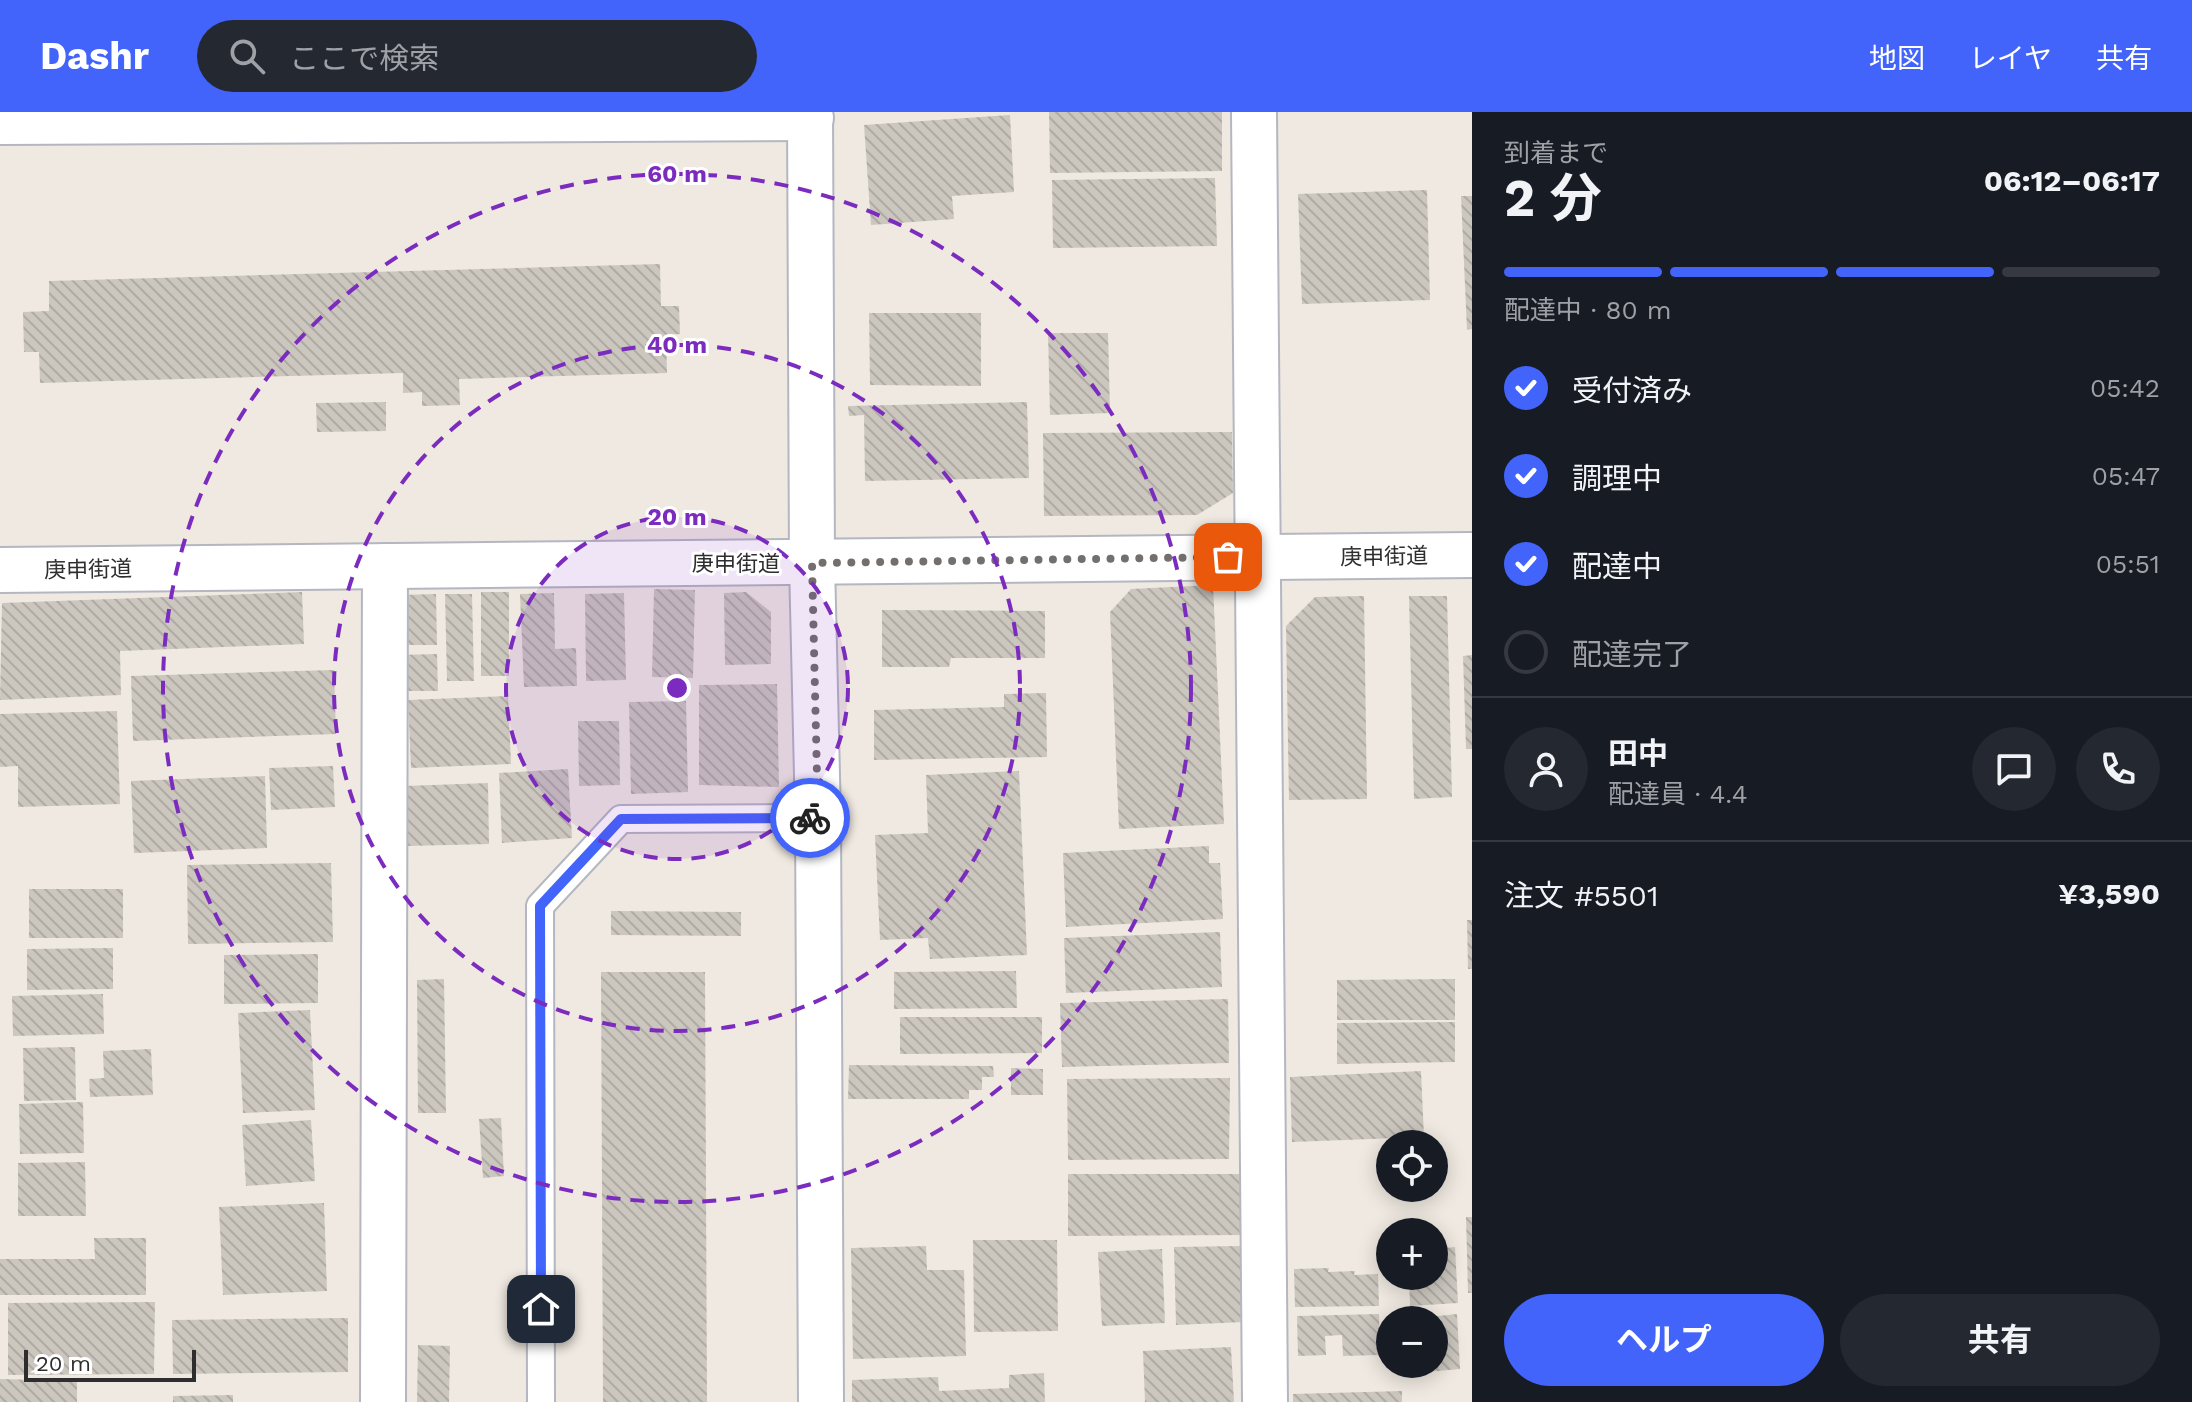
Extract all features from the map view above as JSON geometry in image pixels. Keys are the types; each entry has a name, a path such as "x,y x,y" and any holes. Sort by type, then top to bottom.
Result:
{"street":[{"path":"1254,112 1265,1402"},
{"path":"0,122 810,115 821,1402"},
{"name":"庚申街道","path":"0,570 1472,555"},
{"path":"383,1402 385,566"}],"lane":[{"path":"541,1402 540,906 621,819 818,818"}],"building":[{"path":"1049,112 1222,112 1222,171 1050,173"},
{"path":"1010,115 1014,192 952,196 954,219 871,225 864,125"},
{"path":"1215,178 1217,246 1053,248 1052,180"},
{"path":"1427,190 1430,300 1302,304 1298,194"},
{"path":"1461,196 1472,196 1472,329 1467,330"},
{"path":"660,264 661,306 679,306 680,334 666,335 667,373 459,379 460,405 422,406 422,392 403,393 403,373 40,383 39,352 24,352 23,312 49,311 49,281"},
{"path":"869,313 981,313 981,386 870,385"},
{"path":"1048,333 1108,333 1110,413 1050,415"},
{"path":"386,402 386,431 317,432 316,403"},
{"path":"1027,402 1029,478 865,481 864,415 849,416 848,406"},
{"path":"1232,432 1233,493 1197,515 1044,516 1043,433"},
{"path":"1213,585 1224,824 1119,829 1110,612 1131,589"},
{"path":"654,589 695,590 693,678 652,677"},
{"path":"302,592 304,644 120,651 121,695 0,700 2,603"},
{"path":"481,592 509,592 509,676 481,676"},
{"path":"746,592 771,612 771,664 725,665 724,593"},
{"path":"554,593 555,649 576,648 577,686 524,687 520,594"},
{"path":"624,593 626,680 586,681 585,594"},
{"path":"436,594 437,645 403,645 402,595"},
{"path":"445,594 472,594 474,681 447,681"},
{"path":"1364,596 1367,799 1289,800 1286,626 1315,597"},
{"path":"1409,596 1447,596 1452,797 1414,799"},
{"path":"882,610 1045,611 1045,658 951,658 949,667 882,667"},
{"path":"437,654 438,691 400,691 399,655"},
{"path":"1472,655 1472,749 1466,749 1463,656"},
{"path":"334,670 336,734 133,741 131,676"},
{"path":"777,684 779,787 699,785 699,685"},
{"path":"1046,693 1047,757 874,760 874,710 1004,707 1004,694"},
{"path":"508,696 511,764 411,768 408,700"},
{"path":"686,701 688,792 631,794 629,702"},
{"path":"117,711 120,804 18,807 18,766 0,767 0,714"},
{"path":"578,721 619,721 620,785 579,786"},
{"path":"333,766 335,807 271,810 269,768"},
{"path":"568,769 572,838 502,843 499,773"},
{"path":"1019,771 1027,955 930,959 928,938 880,940 875,835 928,833 926,775"},
{"path":"265,776 267,848 134,853 131,781"},
{"path":"488,783 489,844 407,846 405,786"},
{"path":"1209,846 1209,863 1220,863 1223,919 1066,927 1063,853"},
{"path":"331,863 333,942 188,944 187,865"},
{"path":"29,889 123,889 123,938 29,938"},
{"path":"611,911 741,912 741,936 611,935"},
{"path":"1467,920 1472,920 1472,969 1468,969"},
{"path":"1220,932 1222,987 1066,993 1064,938"},
{"path":"113,948 113,989 27,990 27,949"},
{"path":"318,954 318,1003 224,1004 224,955"},
{"path":"1016,971 1017,1008 894,1009 894,972"},
{"path":"601,972 705,972 707,1402 603,1402"},
{"path":"444,979 446,1113 418,1113 417,980"},
{"path":"1455,979 1455,1020 1337,1020 1337,980"},
{"path":"103,994 104,1034 13,1036 12,996"},
{"path":"1228,999 1229,1063 1062,1067 1060,1003"},
{"path":"310,1010 315,1110 243,1113 238,1013"},
{"path":"900,1017 1042,1017 1042,1053 900,1054"},
{"path":"1455,1022 1455,1062 1337,1064 1337,1023"},
{"path":"75,1047 76,1100 24,1101 23,1048"},
{"path":"151,1049 153,1095 90,1097 89,1079 104,1078 103,1051"},
{"path":"849,1065 993,1066 994,1077 982,1077 982,1090 969,1090 969,1099 848,1099"},
{"path":"1011,1068 1043,1069 1043,1095 1011,1095"},
{"path":"1421,1071 1424,1130 1376,1130 1376,1139 1292,1142 1290,1077"},
{"path":"1230,1078 1229,1159 1068,1160 1067,1079"},
{"path":"83,1102 84,1153 20,1154 19,1104"},
{"path":"501,1118 504,1176 483,1178 479,1119"},
{"path":"311,1120 315,1181 246,1186 242,1125"},
{"path":"85,1162 86,1216 18,1216 18,1163"},
{"path":"1068,1174 1243,1174 1244,1235 1068,1236"},
{"path":"324,1203 327,1291 223,1295 219,1207"},
{"path":"1466,1217 1472,1217 1472,1293 1468,1293"},
{"path":"94,1238 146,1238 146,1295 0,1295 0,1259 95,1259"},
{"path":"973,1240 1057,1240 1058,1331 974,1332"},
{"path":"926,1246 927,1270 964,1270 966,1356 853,1359 851,1248"},
{"path":"1241,1246 1244,1322 1176,1325 1174,1247"},
{"path":"1455,1247 1458,1303 1410,1306 1409,1290 1448,1290 1448,1248"},
{"path":"1162,1249 1165,1323 1102,1326 1098,1252"},
{"path":"1329,1268 1328,1272 1376,1274 1379,1306 1295,1307 1294,1269"},
{"path":"155,1302 154,1374 8,1375 8,1303"},
{"path":"1376,1314 1376,1355 1343,1356 1342,1335 1325,1336 1326,1355 1298,1356 1297,1316"},
{"path":"1457,1314 1460,1369 1448,1370 1448,1315"},
{"path":"348,1318 348,1372 173,1374 172,1320"},
{"path":"418,1345 450,1346 449,1402 417,1402"},
{"path":"1231,1347 1234,1402 1145,1402 1143,1351"},
{"path":"1044,1373 1045,1402 852,1402 852,1380 938,1377 939,1391 1009,1388 1009,1375"},
{"path":"0,1379 77,1381 77,1402 0,1402"},
{"path":"1402,1391 1402,1402 1293,1402 1293,1394"},
{"path":"233,1395 233,1402 173,1402 173,1396"}],"way so far":[{"path":"810,818 818,818 812,563 1228,557"}],"route":[{"path":"541,1309 540,906 621,819 810,818"}]}
